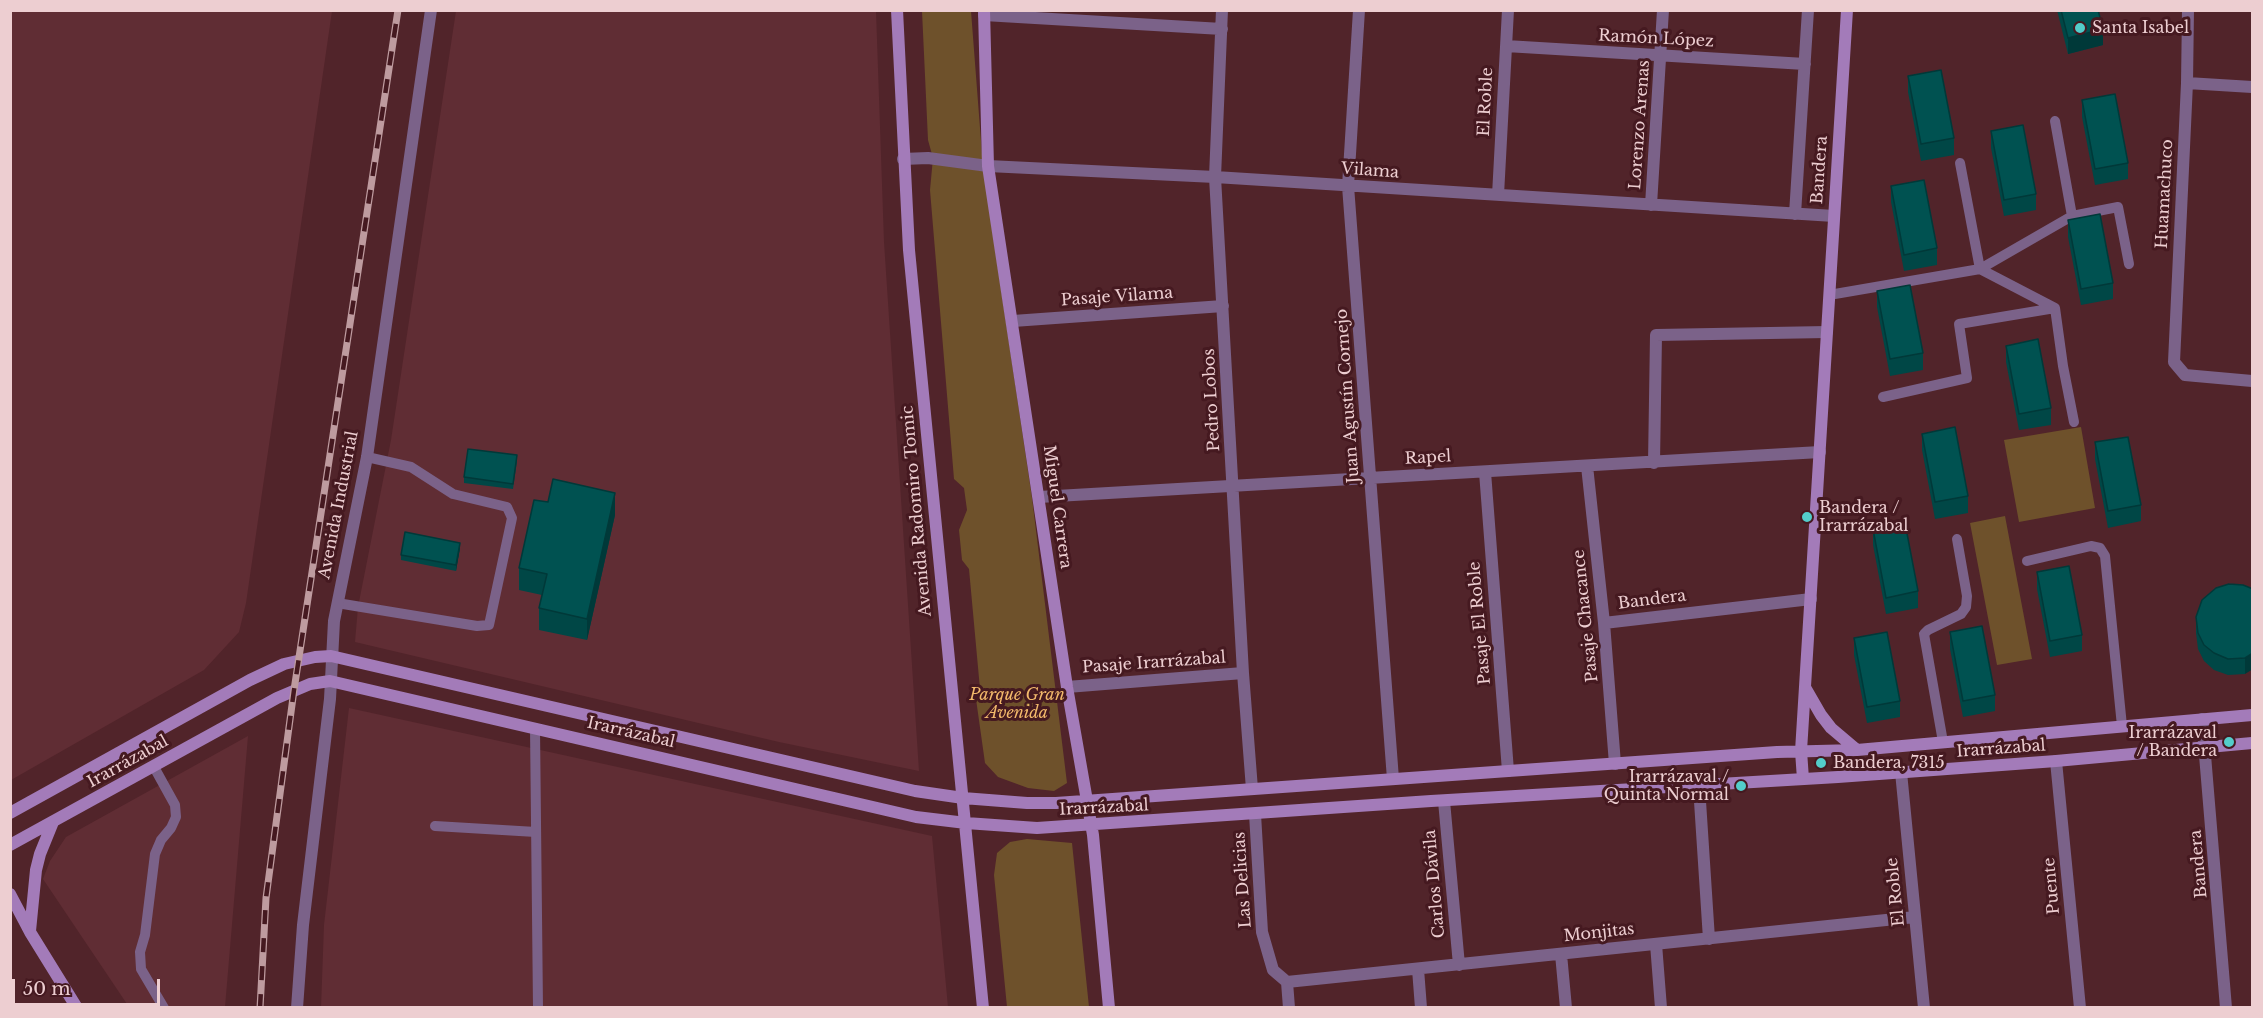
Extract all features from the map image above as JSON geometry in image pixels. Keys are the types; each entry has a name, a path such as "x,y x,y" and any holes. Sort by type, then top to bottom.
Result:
{"main road":[{"name":"Avenida Radomiro Tomic","path":"897,10 903,159 911,274 983,1008"},
{"name":"Bandera","path":"1803,779 1801,751 1847,10"},
{"name":"Miguel Carrera","path":"984,13 988,166 1067,687 1091,826 1109,1008"},
{"name":"Irarrázabal","path":"10,813 250,680 298,660 331,656 915,791 963,798 1027,803 1801,751 1857,750 2253,715"},
{"name":"Irarrázabal","path":"10,845 294,690 310,684 330,681 916,817 1037,828 1803,779 2056,761 2253,743"},
{"path":"1805,687 1831,728 1857,750"},
{"path":"30,932 32,890 36,870 53,822"},
{"path":"10,894 30,932 77,1008"}],"street":[{"name":"Avenida Industrial","path":"297,1008 303,925 330,699 331,656 337,603 367,457 431,10"},
{"name":"Pedro Lobos","path":"1222,10 1215,177 1243,673 1252,789"},
{"name":"Juan Agustín Cornejo","path":"1359,10 1348,186 1394,779"},
{"name":"El Roble","path":"1498,195 1508,10"},
{"name":"Lorenzo Arenas","path":"1651,205 1663,10"},
{"name":"Bandera","path":"1795,214 1808,10"},
{"name":"Huamachuco","path":"2188,10 2187,83 2174,362 2186,375 2253,381"},
{"path":"984,13 1222,29"},
{"name":"Ramón López","path":"1506,46 1804,64"},
{"path":"2187,83 2253,87"},
{"name":"Vilama","path":"903,159 928,158 988,166 1215,177 1834,216"},
{"name":"Pasaje Vilama","path":"1013,321 1223,306"},
{"path":"1654,463 1656,335 1827,332"},
{"name":"Rapel","path":"1038,497 1820,452"},
{"name":"Pasaje Chacance","path":"1587,466 1616,764"},
{"name":"Pasaje El Roble","path":"1485,472 1508,771"},
{"name":"Bandera","path":"1604,623 1811,599"},
{"name":"Pasaje Irarrázabal","path":"1067,687 1243,673"},
{"name":"Bandera","path":"2202,719 2226,1008"},
{"name":"Puente","path":"2056,761 2080,1008"},
{"name":"El Roble","path":"1901,772 1924,1008"},
{"path":"1699,786 1709,939"},
{"name":"Carlos Dávila","path":"1444,801 1459,965"},
{"name":"Las Delicias","path":"1255,814 1262,932 1273,969 1287,982"},
{"name":"Monjitas","path":"1287,982 1915,917"},
{"path":"1656,944 1661,1008"},
{"path":"1561,954 1566,1008"},
{"path":"1418,969 1421,1008"},
{"path":"1287,982 1289,1008"}],"lane":[{"path":"2055,121 2072,216"},
{"path":"1960,163 1980,269"},
{"path":"1829,295 1980,269 2072,216 2118,207 2129,264"},
{"path":"1980,269 2055,308"},
{"path":"1883,397 1967,378 1959,324 2055,308"},
{"path":"2055,308 2074,422"},
{"path":"337,603 477,626 489,625 512,518 507,507 453,494 411,467 367,457"},
{"path":"1943,742 1924,634 1961,614 1966,607 1957,539"},
{"path":"2026,561 2091,546 2100,548 2105,556 2122,726"},
{"path":"535,728 538,1008"},
{"path":"154,767 175,805 176,817 155,854 145,935 140,952 141,969 164,1008"},
{"path":"435,826 536,832"}],"shaded area":[{"path":"10,11 332,11 246,603 239,632 204,670 11,780"},
{"path":"456,11 876,11 884,242 919,771 779,742 355,642 358,607 391,440"},
{"path":"349,708 932,836 948,1007 321,1008 324,925"},
{"path":"248,736 225,1007 129,1007 43,879 50,861 66,837"}],"green space":[{"name":"Parque Gran Avenida","path":"922,11 971,11 983,167 1032,498 1067,783 1054,791 1028,788 998,777 985,763 976,699 980,689 969,569 962,560 959,530 967,510 964,488 954,479 930,190 933,158 928,140"},
{"path":"2081,427 2095,508 2019,522 2004,440"},
{"path":"2005,516 2032,659 1997,665 1970,523"},
{"path":"1027,839 1072,843 1089,1007 1007,1007 994,875 997,853 1010,842"}],"building":[{"path":"2061,10 2098,10 2103,29 2068,38"},
{"path":"1941,70 1954,138 1921,144 1908,76"},
{"path":"2115,94 2128,163 2095,169 2082,100"},
{"path":"2023,125 2036,194 2004,200 1991,131"},
{"path":"1924,180 1937,248 1904,255 1891,186"},
{"path":"2100,214 2113,283 2081,289 2068,220"},
{"path":"1910,285 1923,353 1890,359 1877,291"},
{"path":"2038,339 2051,408 2019,414 2006,346"},
{"path":"1955,427 1968,496 1935,502 1922,434"},
{"path":"2128,437 2141,505 2108,511 2095,442"},
{"path":"468,449 517,455 513,484 464,477"},
{"path":"553,479 615,493 587,619 539,608 547,574 519,568 534,500 548,502"},
{"path":"1905,523 1918,591 1886,598 1873,529"},
{"path":"405,532 460,543 456,565 401,555"},
{"path":"2069,566 2082,635 2050,641 2037,572"},
{"path":"2229,584 2243,585 2253,589 2253,653 2245,658 2228,659 2214,653 2204,645 2198,633 2196,617 2202,600 2216,588"},
{"path":"1982,626 1995,695 1963,701 1950,632"},
{"path":"1887,632 1900,701 1867,707 1854,638"}],"railway":[{"path":"260,1008 266,898 294,690 398,10"}],"place":[{"name":"Santa Isabel","path":"2080,28"},
{"name":"Bandera / Irarrázabal","path":"1807,517"},
{"name":"Irarrázaval / Bandera","path":"2229,742"},
{"name":"Bandera, 7315","path":"1821,763"},
{"name":"Irarrázaval / Quinta Normal","path":"1741,786"}]}
